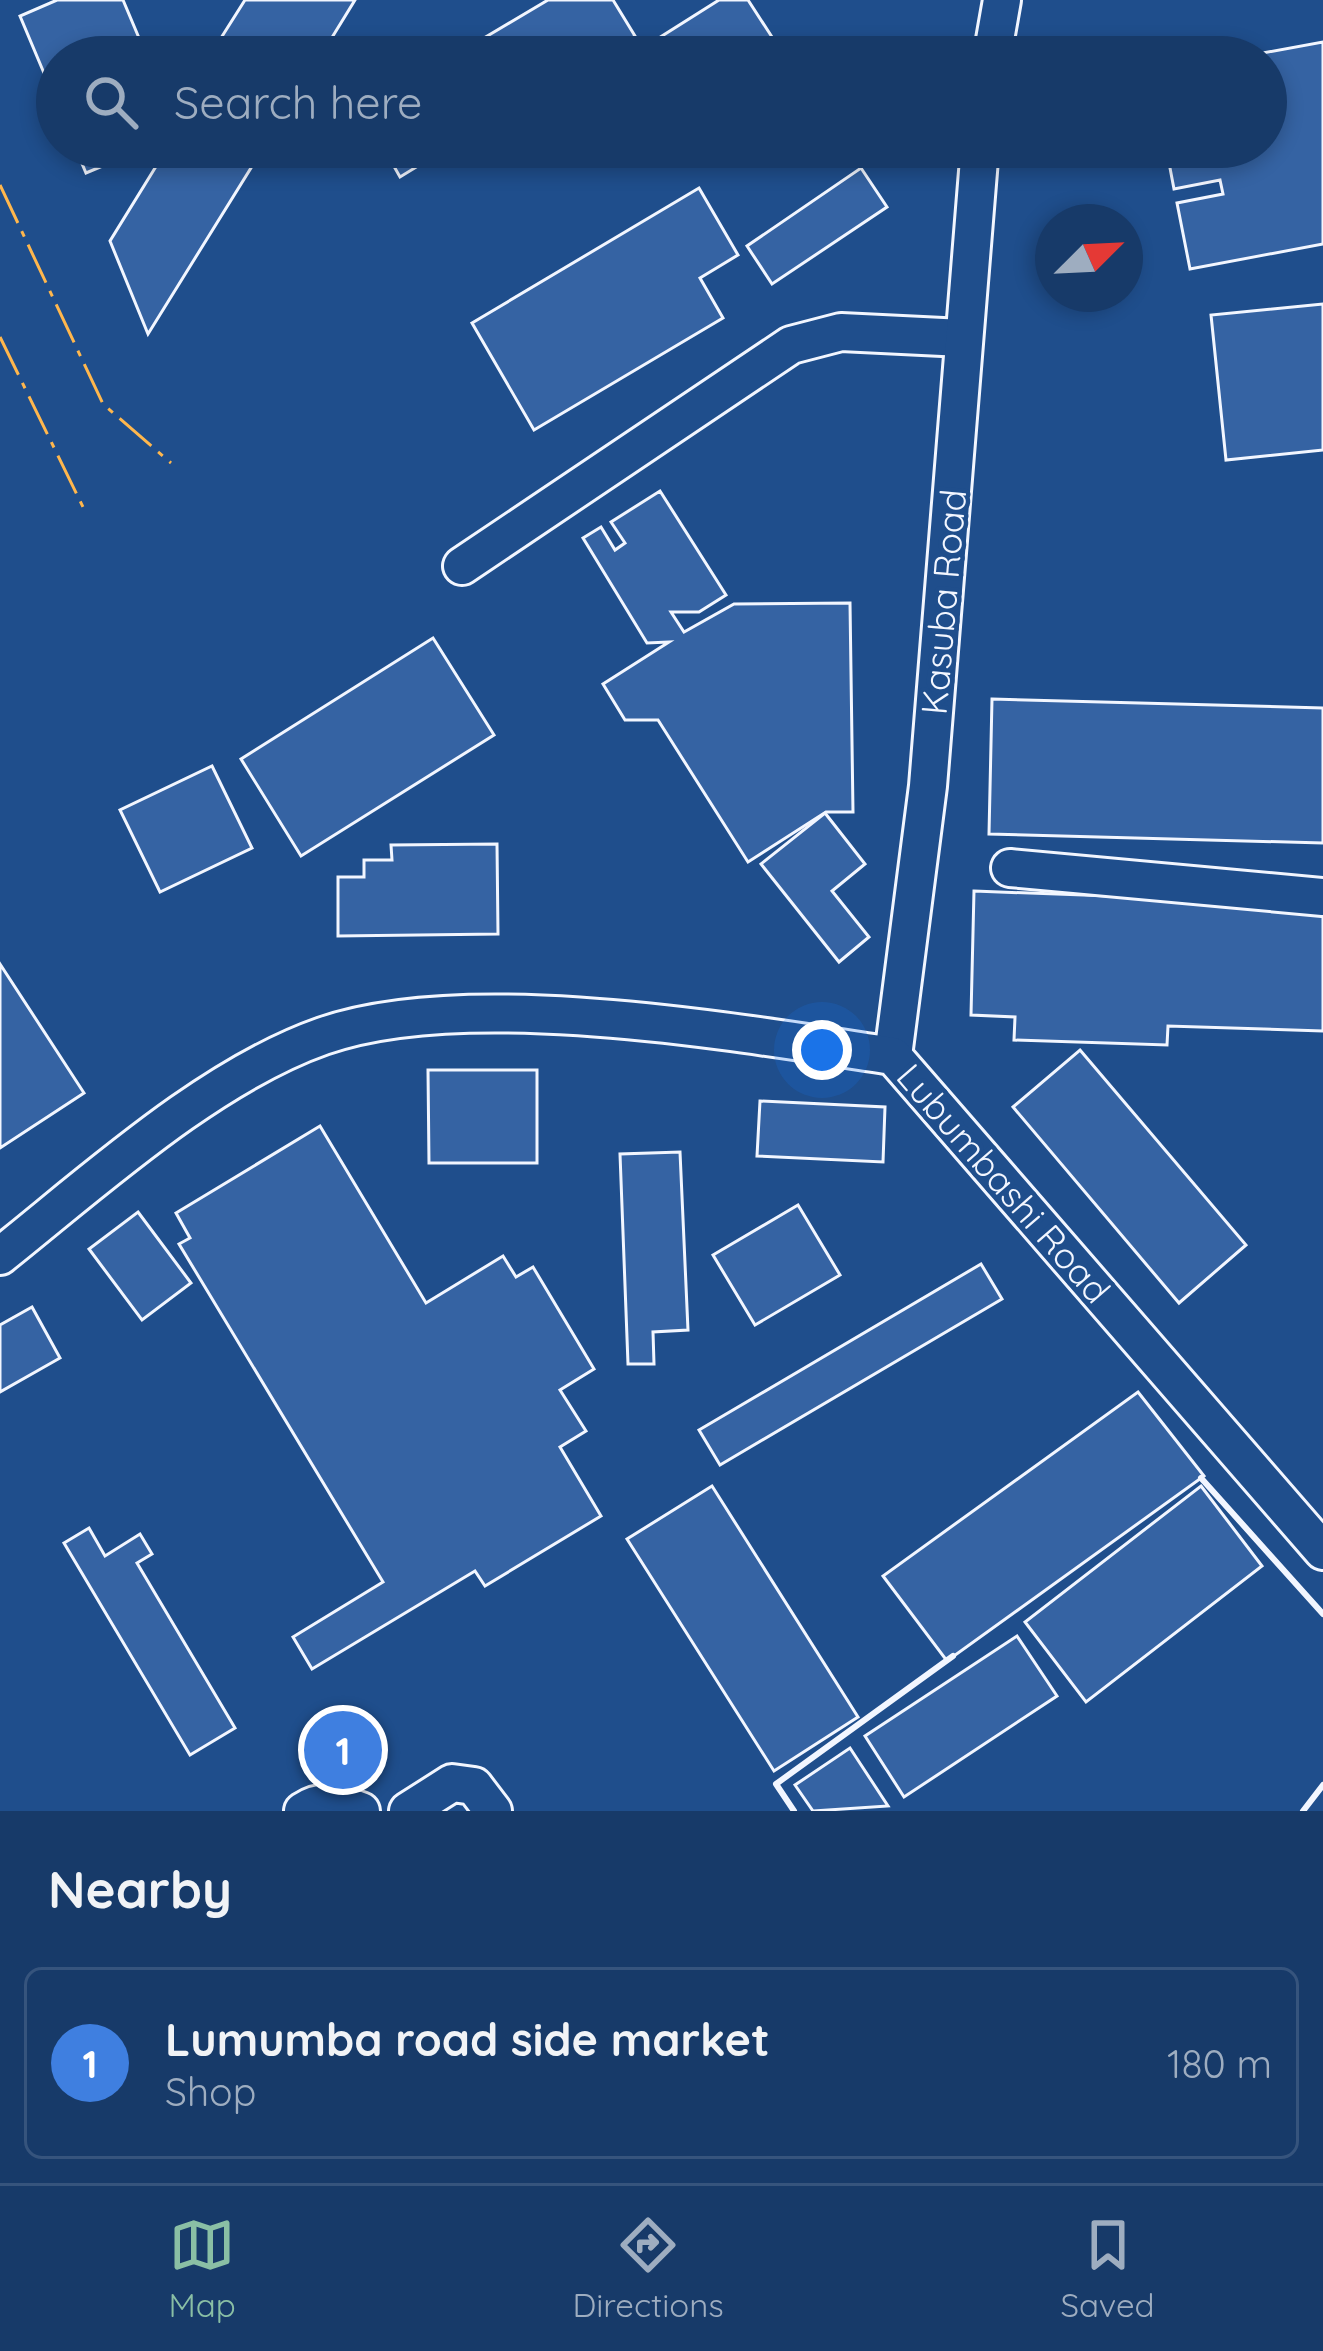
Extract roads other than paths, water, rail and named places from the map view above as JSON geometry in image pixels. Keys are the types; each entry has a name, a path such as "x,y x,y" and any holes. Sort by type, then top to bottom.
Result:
{"street":[{"path":"996,36 1002,0"},
{"name":"Kasuba Road","path":"892,1056 928,786 978,168"},
{"path":"462,566 791,345 841,332 963,338"},
{"path":"1010,868 1323,897"},
{"name":"Lubumbashi Road","path":"0,1256 155,1137 264,1064 325,1035 376,1022 515,1013 892,1056 1323,1551"},
{"path":"424,1807 452,1783 474,1786 493,1811"},
{"path":"303,1811 314,1804 338,1802 361,1811"}],"place":[{"name":"Lumumba road side market","path":"343,1750"}]}
